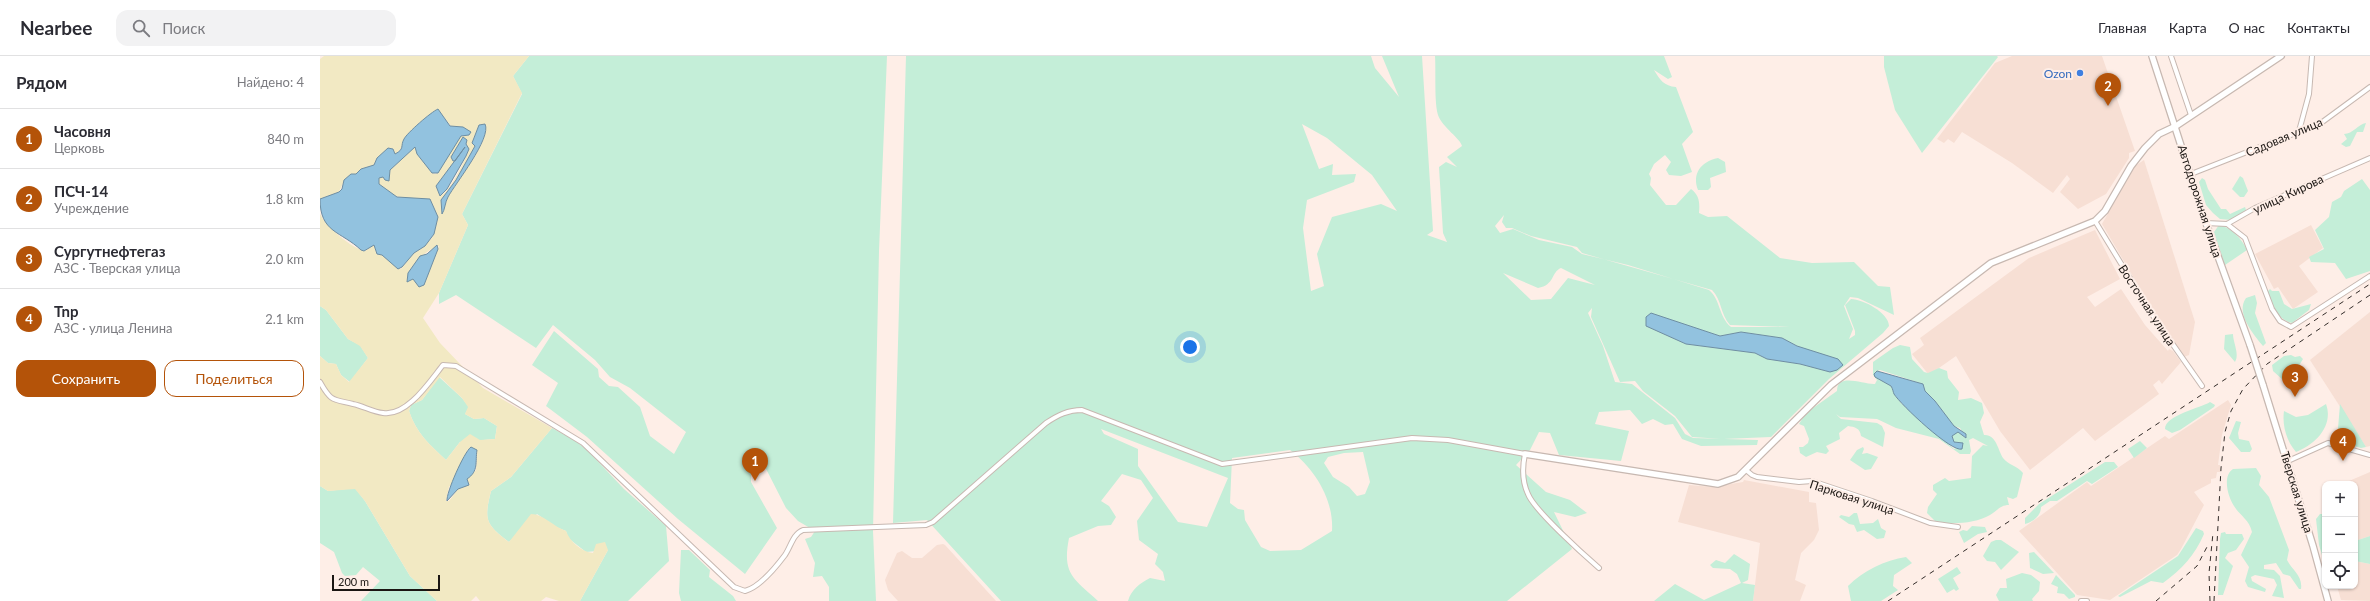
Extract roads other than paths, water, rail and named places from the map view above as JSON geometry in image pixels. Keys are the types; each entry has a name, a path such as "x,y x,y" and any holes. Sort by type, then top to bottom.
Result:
{"street":[{"name":"Автодорожная улица","path":"2152,56 2176,126 2206,223 2263,385"},
{"path":"2171,56 2191,115"},
{"path":"320,382 330,399 336,402 353,404 382,413 392,413 418,396 443,365 456,366 583,443 734,587 745,591 755,586 765,576 785,554 798,532 803,530 926,525 933,522 1046,423 1057,416 1076,410 1082,410 1222,464 1412,438 1448,440 1525,454 1718,484 1733,479 1746,470 1832,385 1892,337 1991,263 2096,221 2105,211 2131,166 2145,148 2159,134 2176,126 2281,56"},
{"path":"2298,131 2310,94 2312,56"},
{"name":"Садовая улица","path":"2191,174 2321,123 2370,87"},
{"name":"улица Кирова","path":"2206,223 2227,224 2284,195 2370,158"},
{"name":"Восточная улица","path":"2096,221 2154,319 2202,386"},
{"path":"2227,224 2245,238 2272,309 2280,321 2291,327 2370,276"},
{"name":"Тверская улица","path":"2263,385 2288,461 2328,601"},
{"path":"2288,461 2328,443 2370,455"},
{"path":"1525,454 1523,477 1528,495 1537,507 1599,568"},
{"name":"Парковая улица","path":"1746,470 1757,477 1812,482 1872,501 1930,523 1958,527"},
{"path":"2081,601 2087,601"}],"water":[{"path":"438,109 450,126 463,127 471,132 469,135 461,136 438,173 432,173 417,154 415,147 390,170 389,181 385,180 383,177 379,178 379,184 397,197 430,199 438,217 434,234 425,246 414,253 402,267 398,269 382,255 377,254 374,245 364,251 361,250 333,230 324,219 320,199 339,192 342,189 344,180 351,174 356,174 361,169 374,165 377,158 388,148 393,149 395,154 398,152 401,149 404,139 410,132 425,118"},
{"path":"485,124 486,131 478,150 448,197 442,214 441,200 456,180 475,146 472,143 479,125"},
{"path":"463,137 467,140 466,144 469,149 447,189 440,196 436,186 455,161 453,161 451,157"},
{"path":"437,245 438,249 424,285 419,287 413,279 407,282 408,273 420,256 427,254"},
{"path":"1651,313 1720,336 1741,332 1782,338 1797,346 1838,359 1843,365 1837,370 1830,372 1800,364 1767,359 1755,353 1686,344 1646,326 1646,317"},
{"path":"1877,371 1923,384 1925,391 1935,401 1954,426 1966,434 1966,438 1958,432 1952,436 1954,442 1963,443 1962,449 1948,444 1916,417 1894,394 1891,386 1875,377 1874,374"},
{"path":"471,447 477,450 475,469 471,476 467,479 469,485 458,489 447,501 449,490 456,473 464,456"}],"railway":[{"path":"1888,601 2370,284"},
{"path":"2214,601 2221,468 2225,432 2231,411 2243,389 2267,364 2370,295"},
{"path":"2210,601 2209,573 2213,533"},
{"path":"2156,601 2197,566 2208,545"}],"place":[{"name":"Ozon","path":"2080,73"},
{"name":"ПСЧ-14","path":"2108,106"},
{"name":"Сургутнефтегаз","path":"2295,397"},
{"name":"Tnp","path":"2343,461"},
{"name":"Часовня","path":"755,481"}]}
